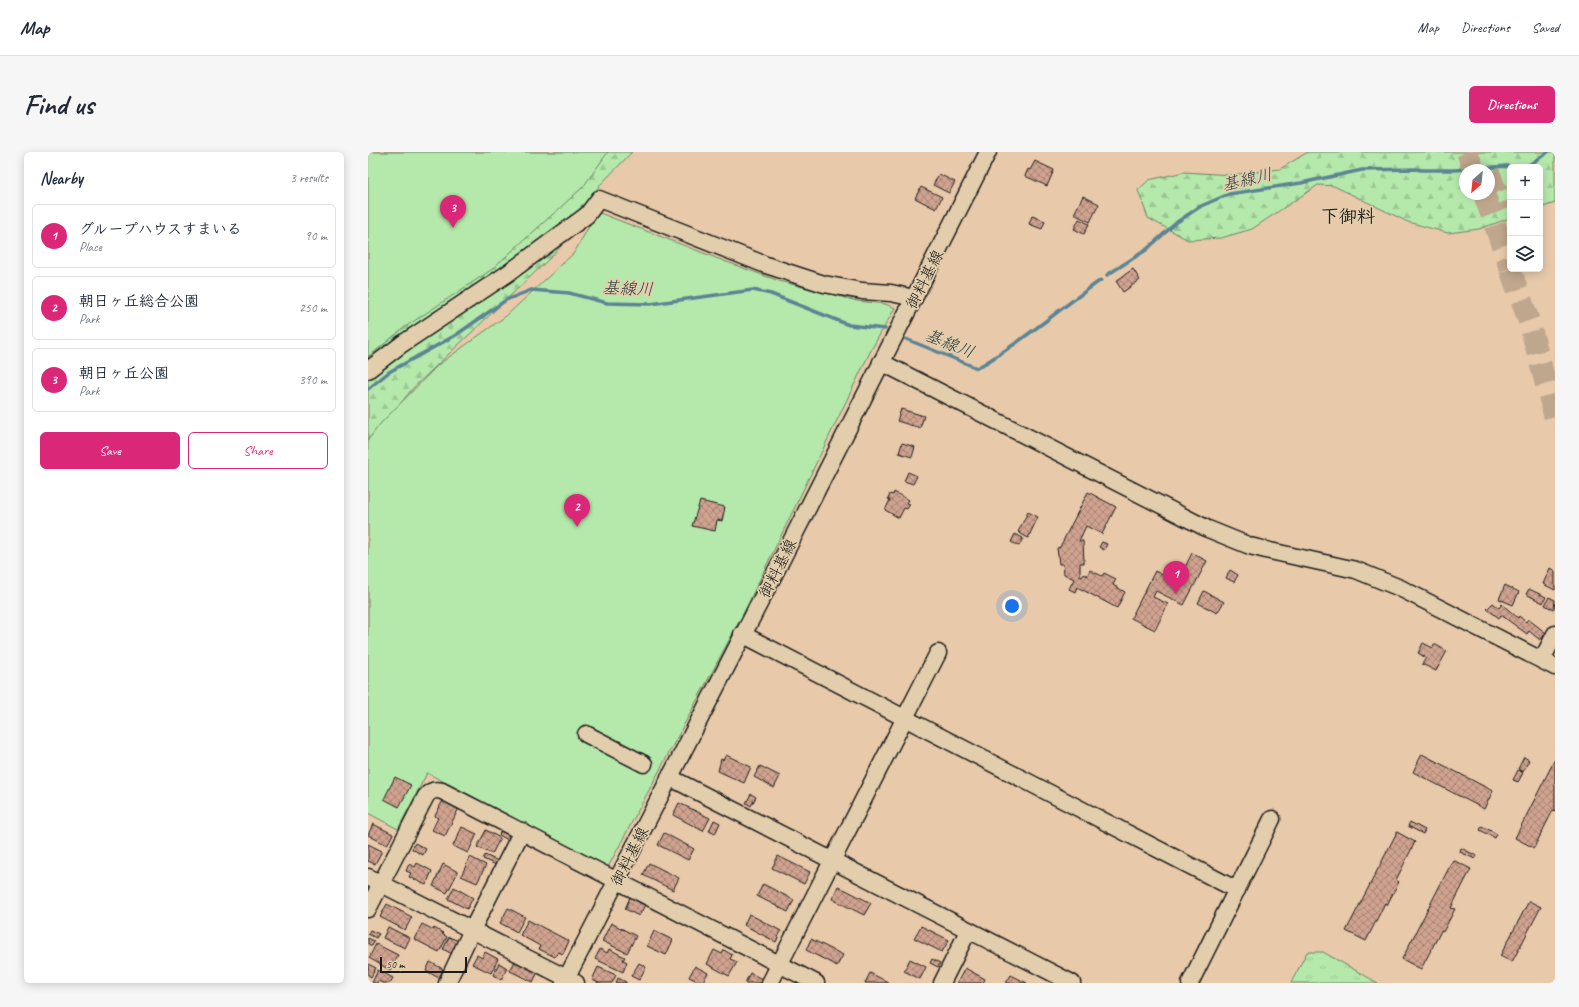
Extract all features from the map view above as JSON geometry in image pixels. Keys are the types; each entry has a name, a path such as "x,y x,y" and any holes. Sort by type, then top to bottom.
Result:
{"street":[{"name":"御料基線","path":"569,981 616,880 778,567 988,152"},
{"path":"368,370 402,344 507,274 587,215 599,199 766,265 824,284 862,291 891,293 914,298"},
{"path":"881,362 1186,518 1227,537 1270,551 1356,570 1400,588 1548,664 1555,634"},
{"path":"742,634 1237,890"},
{"path":"770,983 938,653"},
{"path":"586,734 644,764"},
{"path":"669,777 1072,983"},
{"path":"368,909 375,880 426,796 429,792 435,789 442,791 522,831 816,983"},
{"path":"1190,983 1272,819"},
{"path":"447,983 522,831"},
{"path":"375,880 569,981"},
{"path":"942,983 968,931"}],"green space":[{"path":"368,152 632,152 599,186 564,243 413,388 368,444"},
{"path":"368,152 608,152 583,187 491,270 405,327 368,357"},
{"path":"1308,152 1555,152 1555,203 1543,207 1543,164 1507,164 1507,219 1479,229 1448,233 1408,222 1334,186 1318,185 1252,229 1221,238 1188,240 1148,218 1138,190 1149,180 1184,172 1231,175 1280,169"},
{"path":"597,212 779,281 857,301 885,304 895,308 871,350 743,614 608,867 427,773 398,829 368,813 368,440 381,423 438,365 506,316 574,253"},
{"path":"1307,952 1323,952 1378,983 1291,983"}],"building":[{"path":"1035,161 1054,170 1047,186 1025,176 1028,169 1030,170"},
{"path":"939,174 955,182 949,193 933,185"},
{"path":"921,187 942,197 936,209 915,198"},
{"path":"1083,196 1099,204 1090,222 1074,214"},
{"path":"1032,216 1045,221 1042,229 1029,224"},
{"path":"1079,219 1089,224 1084,234 1074,229"},
{"path":"1133,269 1140,280 1123,292 1116,281"},
{"path":"901,409 924,416 920,428 897,421"},
{"path":"902,443 915,447 912,457 899,453"},
{"path":"908,472 917,476 913,484 904,481"},
{"path":"894,492 909,500 907,503 910,504 907,509 904,508 899,518 885,510 890,500 888,499 890,494 893,495"},
{"path":"1088,492 1116,507 1102,534 1086,526 1079,541 1083,541 1084,563 1080,563 1080,576 1082,577 1084,574 1087,576 1090,570 1102,576 1104,573 1116,579 1113,585 1125,592 1117,608 1077,587 1075,592 1069,589 1074,579 1064,574 1063,564 1059,564 1057,548 1060,547"},
{"path":"700,501 725,507 722,521 717,520 715,531 692,526"},
{"path":"1028,512 1038,517 1028,538 1018,532"},
{"path":"1015,534 1023,538 1019,546 1011,542"},
{"path":"1102,542 1107,544 1104,550 1099,547"},
{"path":"1192,553 1207,561 1184,605 1156,591 1153,597 1168,604 1155,630 1131,618 1155,571 1177,583"},
{"path":"1550,568 1555,571 1555,590 1543,584"},
{"path":"1230,570 1238,575 1234,582 1226,578"},
{"path":"1505,585 1519,592 1513,605 1499,599"},
{"path":"1529,589 1546,597 1543,603 1526,594"},
{"path":"1204,591 1224,602 1217,613 1198,603"},
{"path":"1549,597 1555,600 1554,610 1545,605"},
{"path":"1493,603 1499,608 1502,604 1518,618 1519,616 1526,622 1528,619 1546,633 1540,640 1529,631 1527,634 1501,615 1499,618 1487,609"},
{"path":"1423,643 1433,648 1434,644 1447,651 1436,671 1422,664 1426,658 1418,653"},
{"path":"1422,754 1493,791 1484,809 1413,772"},
{"path":"726,755 751,767 744,783 718,771 721,759 723,760"},
{"path":"1524,757 1529,760 1523,772 1518,769"},
{"path":"1555,759 1555,811 1553,810 1534,848 1515,838"},
{"path":"760,766 780,776 774,788 754,777"},
{"path":"1518,770 1523,773 1518,782 1513,780"},
{"path":"395,777 411,785 399,807 384,799"},
{"path":"751,794 756,797 751,806 746,803"},
{"path":"444,798 460,806 445,836 432,830 438,818 435,816"},
{"path":"679,803 710,818 703,831 673,815"},
{"path":"714,820 720,823 715,834 709,831"},
{"path":"1410,822 1425,830 1423,834 1408,826"},
{"path":"373,824 393,834 387,845 368,835"},
{"path":"1482,826 1497,834 1495,838 1480,830"},
{"path":"462,827 477,834 468,853 453,846"},
{"path":"486,830 500,838 492,854 477,847"},
{"path":"501,830 511,835 508,840 499,835"},
{"path":"1397,832 1415,842 1396,880 1399,882 1387,905 1385,903 1366,941 1346,931"},
{"path":"664,833 694,849 688,860 658,845"},
{"path":"415,843 426,849 423,855 412,849"},
{"path":"368,844 382,851 375,864 368,861"},
{"path":"1461,848 1477,856 1475,859 1460,852"},
{"path":"485,855 498,861 496,865 483,859"},
{"path":"778,856 810,872 804,884 772,868"},
{"path":"470,857 486,865 477,883 461,876"},
{"path":"1453,860 1471,869 1451,908 1455,909 1443,932 1441,931 1421,969 1402,959"},
{"path":"417,863 432,871 426,885 409,877 411,873 406,871 409,864 415,867"},
{"path":"649,863 679,878 673,890 643,875"},
{"path":"443,864 458,872 447,893 433,886"},
{"path":"763,884 794,900 788,912 757,896"},
{"path":"838,886 871,903 864,915 832,899"},
{"path":"454,887 473,898 467,909 448,899"},
{"path":"630,897 645,905 639,916 625,909"},
{"path":"1529,901 1541,907 1512,962 1500,956"},
{"path":"387,904 412,917 405,930 380,917"},
{"path":"508,908 525,917 517,932 500,923"},
{"path":"749,914 781,931 776,942 744,925"},
{"path":"528,920 569,941 563,954 558,952 555,957 539,949 540,946 520,935"},
{"path":"611,923 636,936 627,953 602,941"},
{"path":"422,924 434,930 434,928 447,937 439,952 414,939"},
{"path":"921,926 949,940 942,952 914,938"},
{"path":"388,927 410,938 405,948 383,938"},
{"path":"370,930 379,934 376,938 368,934"},
{"path":"654,931 673,940 666,955 647,946"},
{"path":"449,937 459,941 452,954 443,949"},
{"path":"368,938 374,941 372,946 368,944"},
{"path":"811,939 843,955 837,966 806,950"},
{"path":"376,944 398,955 390,970 369,958"},
{"path":"600,949 607,953 609,949 625,957 623,960 627,962 623,972 595,959"},
{"path":"714,950 722,954 724,950 732,955 730,959 737,962 729,976 707,964"},
{"path":"485,952 498,959 491,973 472,964 477,955 482,958"},
{"path":"910,959 926,967 920,979 904,971"},
{"path":"932,959 940,963 938,967 930,963"},
{"path":"515,961 538,972 533,982 510,971"},
{"path":"430,962 443,969 439,978 426,971"},
{"path":"499,963 507,968 501,980 493,975"},
{"path":"639,963 646,967 639,980 631,976"},
{"path":"368,964 376,968 371,977 368,975"},
{"path":"695,966 708,973 702,983 689,977"},
{"path":"598,967 616,975 612,983 599,983 592,980"},
{"path":"965,968 985,979 983,983 957,983"},
{"path":"378,970 393,978 390,983 378,981 377,983 372,983"},
{"path":"750,973 764,980 762,983 745,983"},
{"path":"870,973 888,982 865,983"},
{"path":"1011,975 1027,983 1006,983"},
{"path":"618,978 626,982 626,983 616,983"}],"waterway":[{"name":"基線川","path":"1530,164 1548,152"},
{"name":"基線川","path":"1107,275 1146,250 1177,222 1201,206 1229,194 1301,183 1362,170 1455,170 1507,166"},
{"name":"基線川","path":"906,339 977,368 1009,348 1101,280"},
{"name":"基線川","path":"368,389 389,372 456,335 506,300 531,290 569,293 607,303 650,304 753,290 771,294 849,325 885,329"}],"tunnel":[{"path":"1467,152 1472,164"},
{"path":"1495,188 1503,210"},
{"path":"1486,200 1507,259"},
{"path":"1511,272 1529,321 1555,418"}],"place":[{"name":"朝日ヶ丘公園","path":"453,228"},
{"name":"朝日ヶ丘総合公園","path":"577,527"},
{"name":"グループハウスすまいる","path":"1176,594"}],"district":[{"name":"下御料","path":"1348,216"}]}
